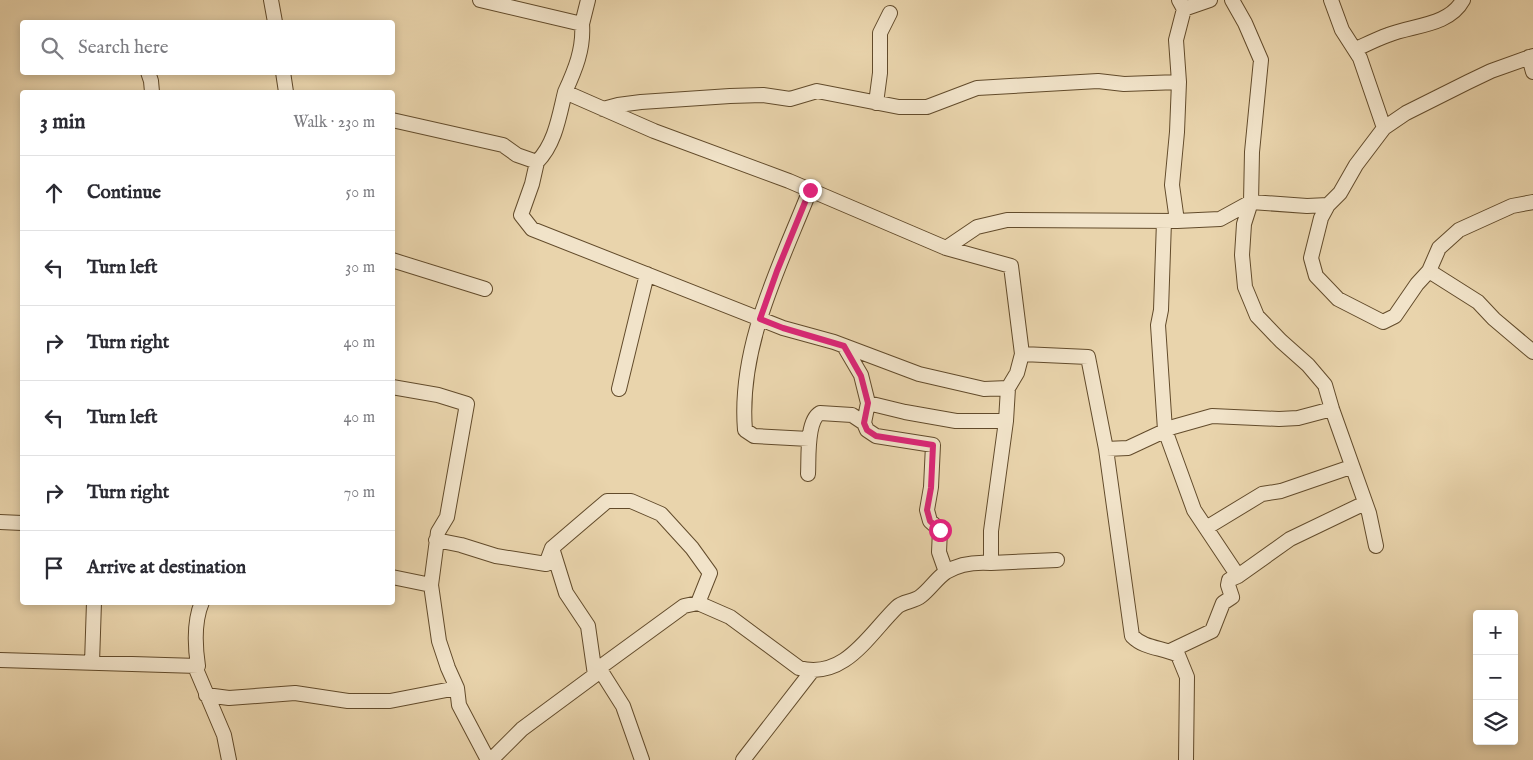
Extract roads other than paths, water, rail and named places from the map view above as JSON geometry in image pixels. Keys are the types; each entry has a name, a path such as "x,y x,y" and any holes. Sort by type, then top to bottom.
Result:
{"street":[{"path":"271,0 275,20"},
{"path":"480,0 582,24"},
{"path":"588,0 582,24 583,36 577,66 565,92 556,126 546,153 537,162 522,215 532,229 783,328 844,346 919,374 984,389 1008,388"},
{"path":"1210,0 1181,5 1176,40 1178,132 1158,325 1164,430 1194,510 1238,576"},
{"path":"1232,0 1245,23 1261,60 1252,152 1251,202 1244,224 1242,256 1245,287 1257,316 1308,365 1325,385 1365,503 1376,546"},
{"path":"1331,0 1342,30 1356,49 1360,58 1384,128"},
{"path":"1356,49 1389,34 1445,18 1459,8 1463,0"},
{"path":"876,103 880,73 880,33 890,13"},
{"path":"1533,72 1531,57 1491,71 1406,113 1384,128 1356,165 1340,193 1328,205 1321,218 1311,258 1316,276 1338,300 1383,322 1395,316 1417,284 1429,271 1439,248 1459,230 1512,206 1533,202"},
{"path":"149,75 152,90"},
{"path":"283,75 286,90"},
{"path":"602,109 641,102 730,96 763,95 790,98 817,91 899,107 927,107 977,88 1057,82 1098,81 1124,84 1178,82"},
{"path":"565,92 654,131 810,190 946,248 1011,266 1022,354 1017,373 1008,388 1006,421 991,531 991,562"},
{"path":"395,121 503,145 517,155 537,162"},
{"path":"810,190 760,319 746,372 744,415 745,430 754,436 810,439"},
{"path":"946,248 977,227 1007,220 1170,221 1220,219 1251,202 1307,206 1328,205"},
{"path":"395,261 485,289"},
{"path":"1429,271 1478,302 1494,319 1533,352"},
{"path":"619,389 646,274"},
{"path":"844,346 861,376 868,403 864,423 867,430 876,436 933,445 931,488 927,510 930,521 940,530 939,552 946,572"},
{"path":"1022,354 1088,357 1106,449 1132,636 1140,644 1170,651 1178,655 1188,677 1186,760"},
{"path":"395,388 438,395 466,404 448,517 438,532 431,585 439,641 457,688 459,705 489,760 522,729 684,606 698,603 730,617 799,668 812,671 827,668 857,652 899,605 920,598 946,572 976,562 1056,560"},
{"path":"868,403 956,421 1006,421"},
{"path":"1106,449 1128,448 1172,426 1212,416 1298,418 1332,410"},
{"path":"808,474 810,439 813,421 816,416 820,413 852,416 864,423"},
{"path":"1206,528 1262,494 1281,491 1345,469 1353,469"},
{"path":"436,540 461,545 496,556 546,564 552,548 606,501 631,500 661,514 692,548 710,573 698,603"},
{"path":"1170,651 1212,631 1223,603 1232,597 1228,585 1229,580 1238,576 1290,540 1365,503"},
{"path":"0,522 20,523"},
{"path":"552,548 566,593 588,626 597,672 623,706 642,760"},
{"path":"395,578 431,585"},
{"path":"92,663 94,605"},
{"path":"201,605 198,612 196,652 198,666 196,669 224,735 229,760"},
{"path":"0,660 198,666"},
{"path":"743,760 812,671"},
{"path":"206,694 229,698 295,693 348,701 390,701 457,688"}]}
